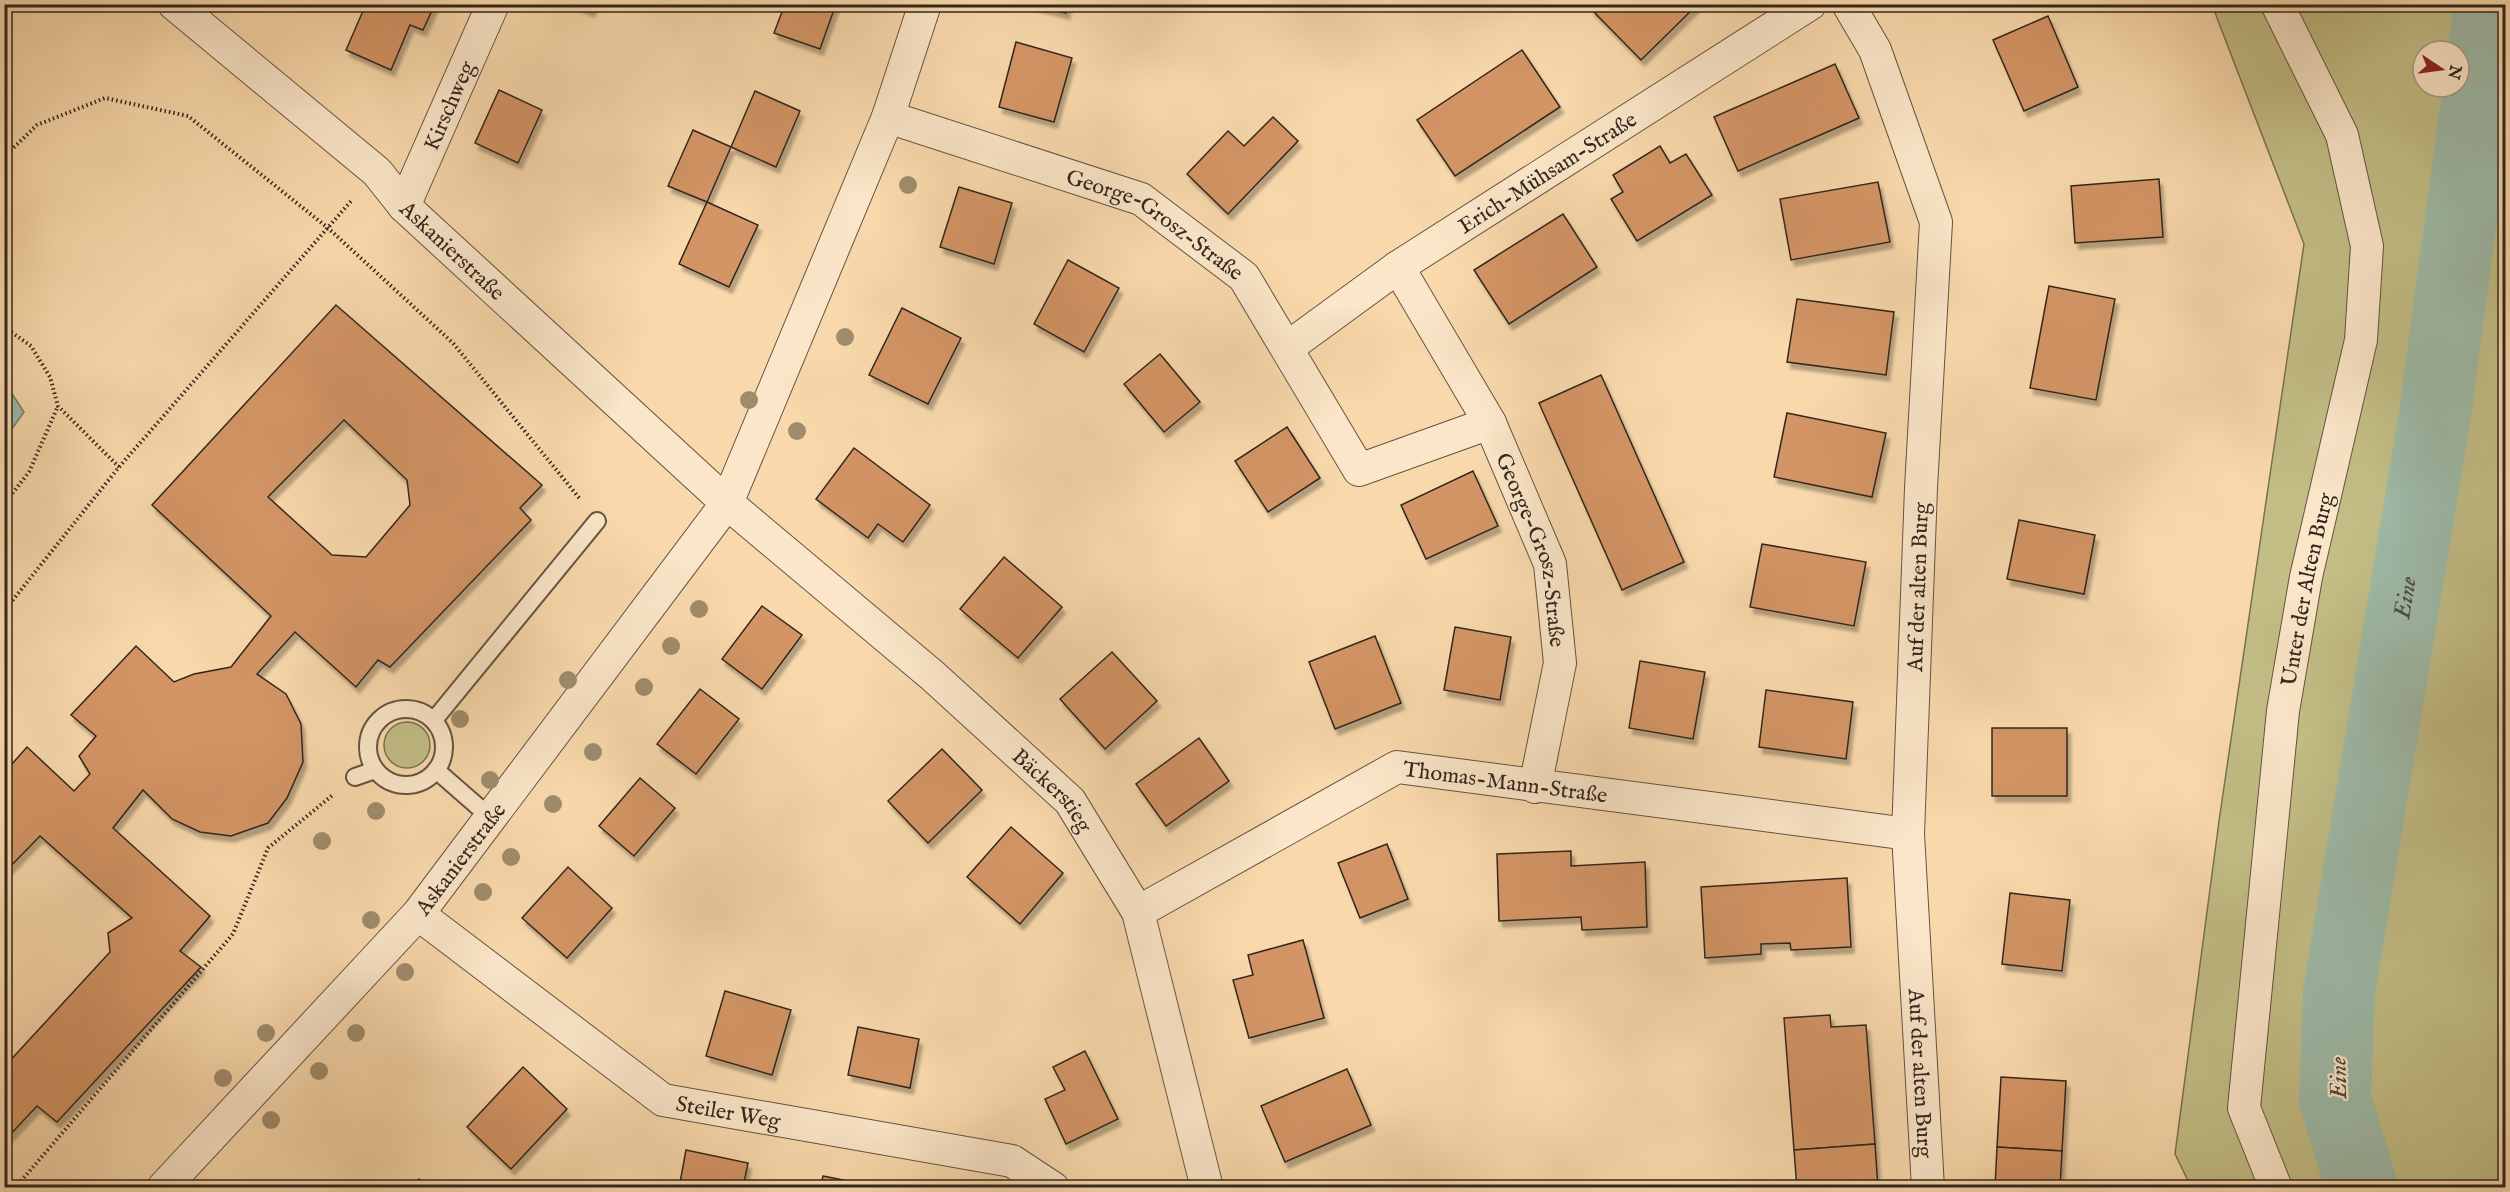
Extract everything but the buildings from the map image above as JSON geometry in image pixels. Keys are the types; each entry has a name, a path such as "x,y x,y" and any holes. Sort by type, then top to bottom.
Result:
{"street":[{"name":"Askanierstraße","path":"174,4 376,172 404,206 727,503"},
{"name":"Kirschweg","path":"404,206 493,4"},
{"name":"Askanierstraße","path":"179,1182 418,914 727,503 888,117 925,4"},
{"name":"Erich-Mühsam-Straße","path":"1287,348 1398,267 1810,4"},
{"name":"Auf der alten Burg","path":"1848,4 1875,50 1936,222 1921,488 1908,834 1928,1188"},
{"name":"Unter der Alten Burg","path":"2276,1188 2244,1108 2283,711 2306,577 2361,340 2367,246 2342,135 2277,4"},
{"name":"George-Grosz-Straße","path":"888,117 1142,199 1244,277 1359,470 1490,423"},
{"name":"George-Grosz-Straße","path":"1398,267 1490,423 1550,564 1560,663 1535,787"},
{"name":"Bäckerstieg","path":"727,503 933,676 1070,801 1138,912 1207,1188"},
{"name":"Thomas-Mann-Straße","path":"1138,912 1397,767 1535,787 1908,834"},
{"name":"Steiler Weg","path":"418,914 663,1100 1012,1161 1053,1188"}],"lane":[{"path":"434,720 597,521"},
{"path":"406,708 423,712 434,720 441,731 444,744 442,758 436,770 426,779 413,784 399,784 385,780 375,770 368,755 368,738 376,722 390,712 406,708"},
{"path":"355,777 375,770"},
{"path":"436,770 490,818"}],"path":[{"path":"4,157 37,125 105,98 188,116 328,228 453,343 597,521"},
{"path":"4,611 118,467 376,172"},
{"path":"4,327 31,346 50,377 58,406 118,467"},
{"path":"4,504 29,472 58,406"},
{"path":"15,1188 233,934 268,848 355,777"}],"shaded area":[{"path":"2212,5 2505,5 2505,1187 2191,1187 2175,1154 2219,821 2304,244"},
{"path":"5,383 24,412 5,439"},
{"path":"407,722 416,723 424,728 429,736 429,754 424,762 416,767 407,768 398,767 390,762 385,754 384,745 385,736 390,728 398,723"}],"waterway":[{"name":"Eine","path":"2362,1188 2335,1099 2339,993 2434,421 2490,4"}]}
